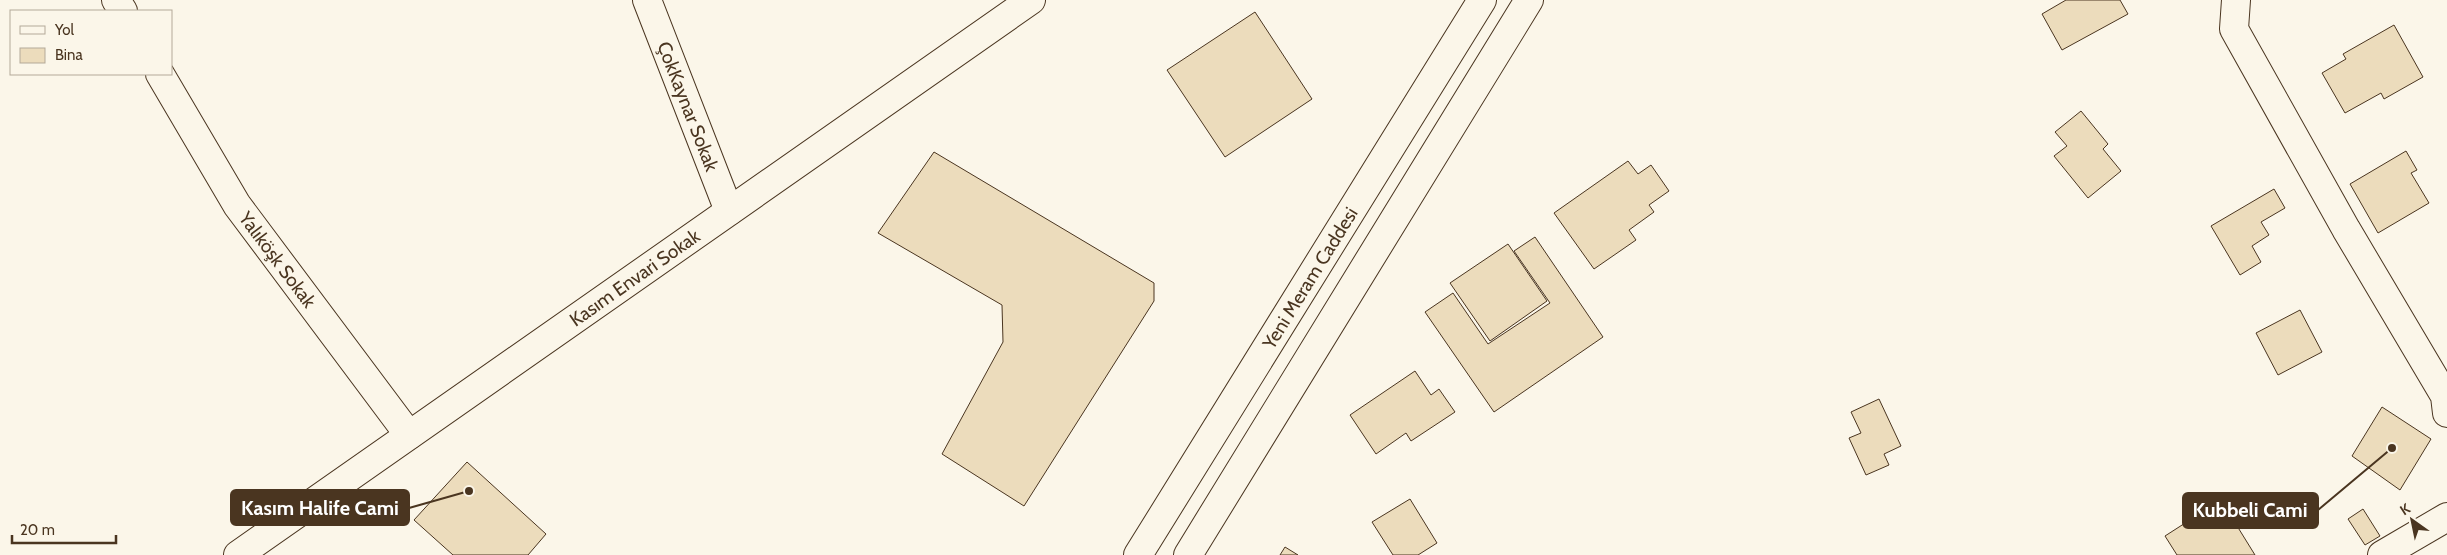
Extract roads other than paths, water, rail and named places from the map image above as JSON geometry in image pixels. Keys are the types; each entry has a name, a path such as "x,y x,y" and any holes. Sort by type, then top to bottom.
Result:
{"street":[{"name":"ÇokKaynar Sokak","path":"647,0 729,211"},
{"name":"Kasım Envari Sokak","path":"238,555 1030,0"},
{"name":"Yeni Meram Caddesi","path":"1138,555 1482,0"},
{"path":"1188,555 1529,0"},
{"path":"2236,0 2234,29 2346,229 2445,396 2447,412"},
{"name":"Yalıköşk Sokak","path":"161,75 237,205 409,435"},
{"path":"2382,555 2447,517"}],"place":[{"name":"Kubbeli Cami","path":"2392,448"},
{"name":"Kasım Halife Cami","path":"469,491"}]}
